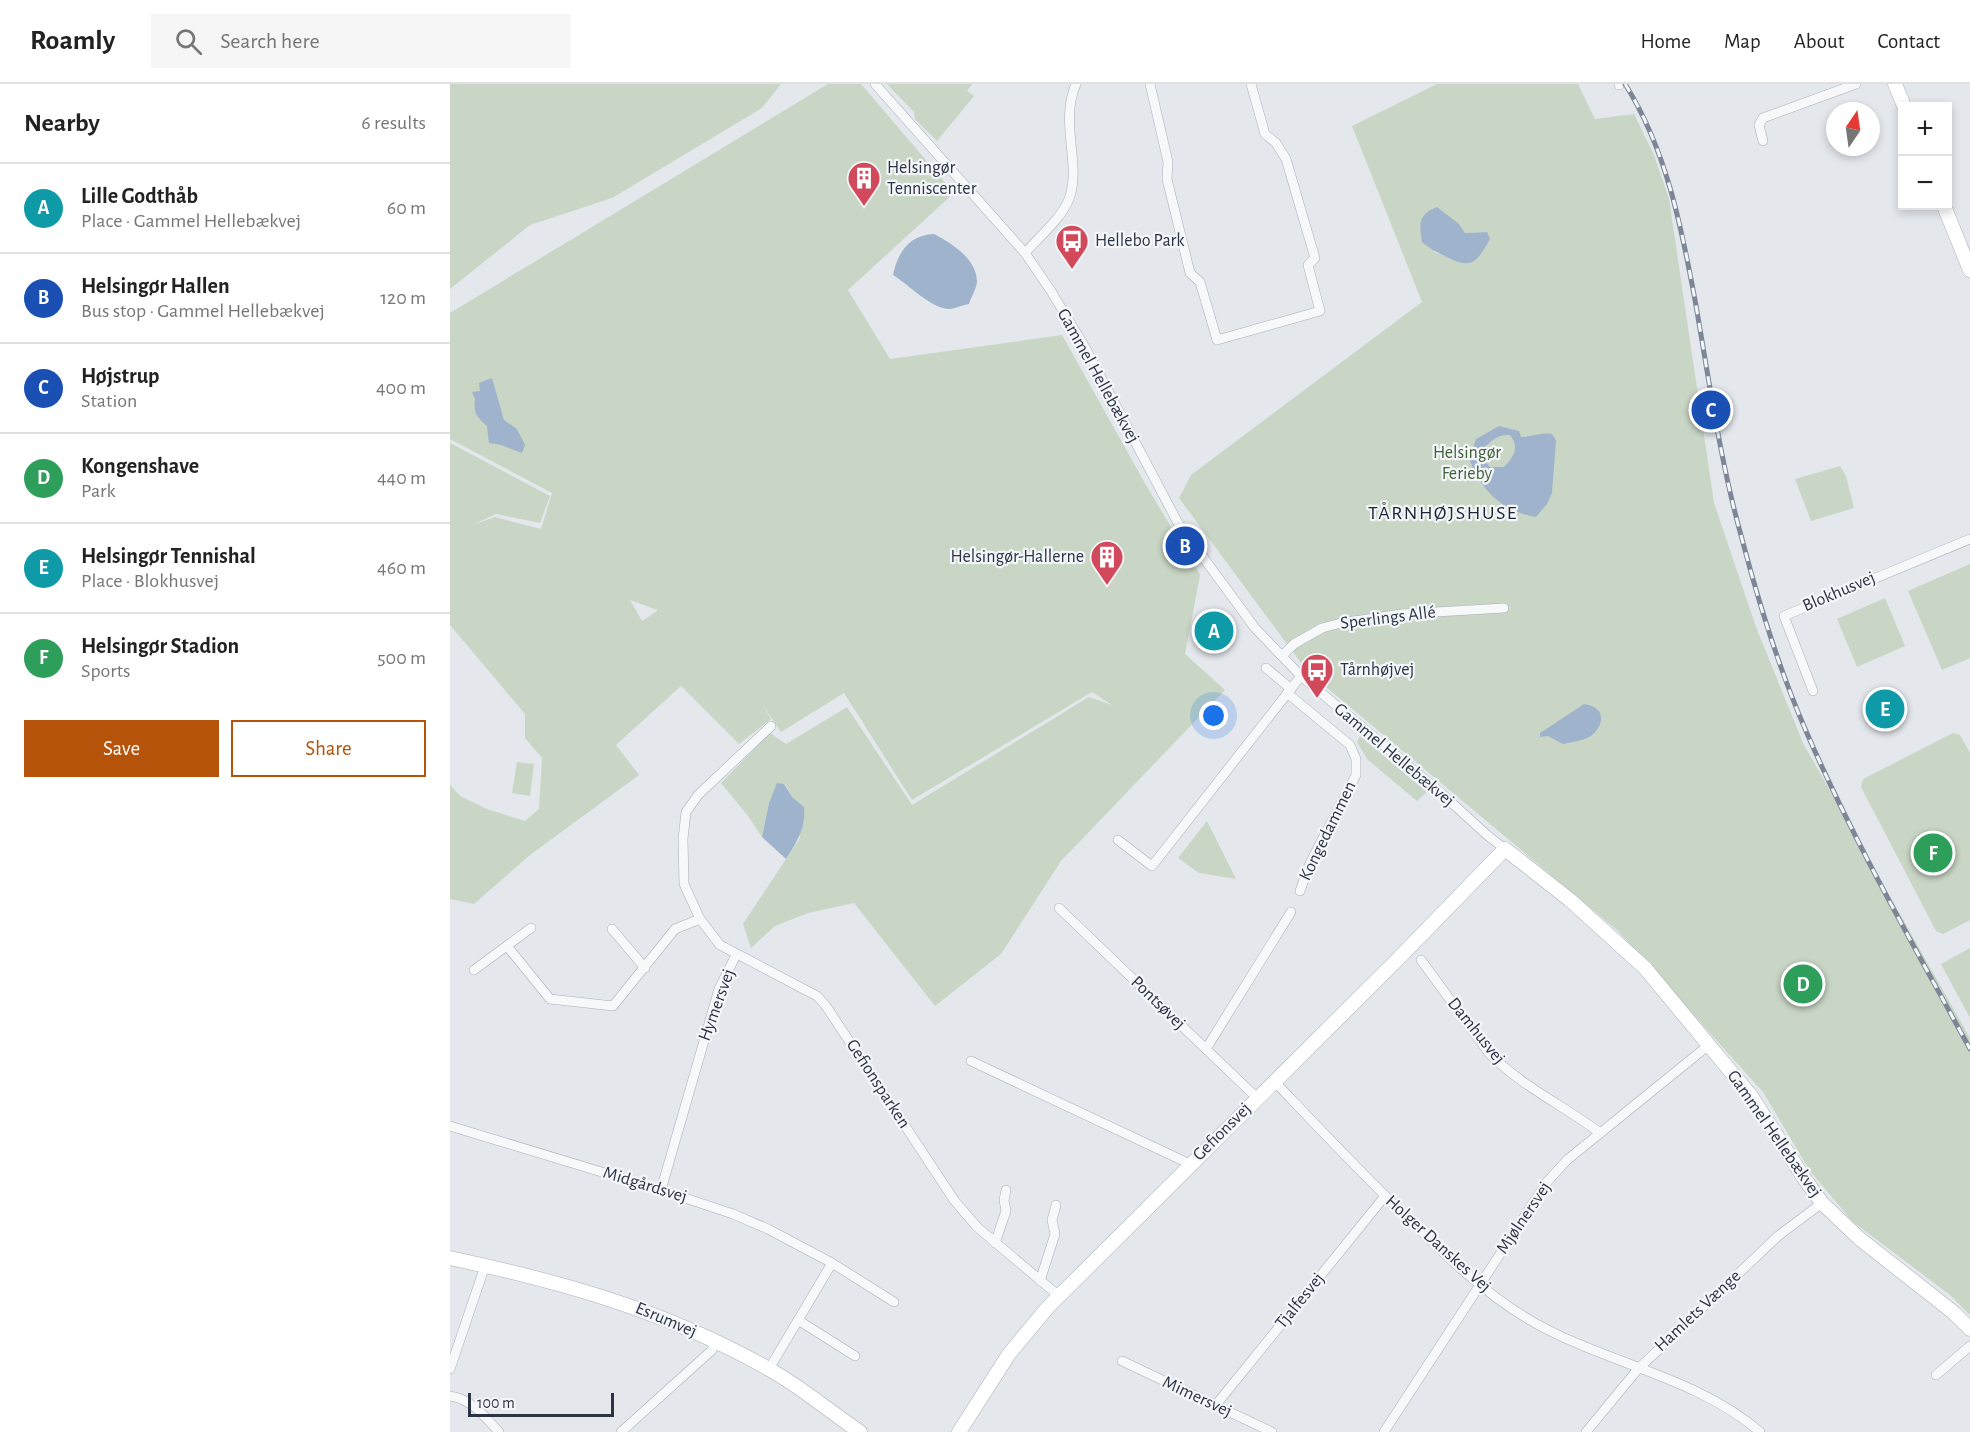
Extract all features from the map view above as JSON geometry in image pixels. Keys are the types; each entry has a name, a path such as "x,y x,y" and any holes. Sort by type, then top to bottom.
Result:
{"main road":[{"path":"1895,84 1902,102"},
{"path":"1946,210 1970,270"},
{"name":"Gammel Hellebækvej","path":"1505,849 1570,900 1645,968 1751,1096 1803,1178 1822,1203 1860,1239 1953,1312 1970,1329"},
{"name":"Gefionsvej","path":"959,1432 1009,1354 1059,1296 1397,960 1505,849"},
{"name":"Esrumvej","path":"450,1258 558,1283 647,1311 717,1342 769,1369 860,1432"}],"street":[{"name":"Gammel Hellebækvej","path":"875,84 1025,253 1086,349 1178,523 1255,628 1301,676 1505,849"},
{"path":"1025,253 1057,217 1068,201 1073,186 1068,118 1076,84"},
{"path":"1150,84 1168,162 1167,179 1190,273 1200,282 1217,340 1320,311 1308,265 1315,258 1286,159 1276,143 1265,134 1251,84"},
{"path":"1763,141 1760,125 1763,118 1856,84"},
{"name":"Blokhusvej","path":"1813,692 1784,616 1970,539"},
{"name":"Sperlings Allé","path":"1282,656 1294,644 1322,628 1341,623 1402,615 1504,608"},
{"path":"1266,669 1289,691"},
{"path":"1118,840 1152,866 1301,676"},
{"name":"Kongedammen","path":"1289,691 1350,745 1356,759 1356,774 1310,863 1299,891"},
{"name":"Hymersvej","path":"661,1190 719,989 736,955 720,945 700,919 684,884 683,839 686,812 695,799 771,726"},
{"name":"Pontsøvej","path":"1059,908 1257,1098"},
{"path":"1206,1049 1291,912"},
{"path":"507,946 550,999 613,1006 675,929 700,919"},
{"path":"474,970 531,928"},
{"path":"612,929 645,968"},
{"name":"Gefionsparken","path":"736,955 817,996 826,1006 954,1200 977,1227 1059,1296"},
{"name":"Damhusvej","path":"1421,960 1489,1053 1500,1064 1517,1078 1600,1133"},
{"name":"Mjølnersvej","path":"1384,1432 1547,1182 1567,1160 1710,1044"},
{"path":"971,1061 1190,1164"},
{"name":"Holger Danskes Vej","path":"1274,1081 1385,1196 1445,1255 1480,1285 1528,1318 1567,1340 1708,1398 1746,1420 1760,1432"},
{"name":"Midgårdsvej","path":"450,1126 733,1214 768,1229 832,1263 894,1302"},
{"path":"995,1243 1006,1211 1004,1200 1006,1190"},
{"name":"Tjalfesvej","path":"1215,1406 1385,1196"},
{"name":"Hamlets Vænge","path":"1586,1432 1638,1369 1778,1236 1822,1203"},
{"path":"1040,1281 1055,1234 1052,1220 1056,1205"},
{"path":"769,1369 832,1263"},
{"path":"450,1369 485,1266"},
{"path":"798,1320 855,1356"},
{"path":"621,1432 711,1351 717,1342"},
{"path":"1936,1375 1970,1346"},
{"name":"Mimersvej","path":"1122,1361 1272,1432"},
{"path":"450,1396 458,1397 479,1410 499,1432"}],"green space":[{"path":"450,84 781,84 762,108 612,198 530,225 450,289"},
{"path":"828,84 861,84 954,193 848,290 890,359 1062,335 1147,487 1200,575 1185,654 1225,690 1061,861 1001,954 935,1006 854,903 808,913 775,926 751,948 743,924 800,838 793,798 785,784 769,803 762,837 721,783 770,733 786,744 847,707 912,805 1089,697 1112,705 1092,692 912,800 844,693 781,732 760,701 771,719 739,744 681,686 616,745 639,775 530,855 474,904 450,899 450,785 460,796 487,809 525,821 539,809 542,758 525,738 525,714 450,625 450,443 550,496 540,523 496,514 472,525 495,517 541,529 552,493 450,439 450,313","holes":["630,600 657,610 642,621"]},
{"path":"887,84 972,84 967,91 974,96 937,141 915,119 914,112"},
{"name":"Helsingør Ferieby","path":"1437,84 1578,84 1595,119 1634,114 1654,155 1669,199 1714,503 1756,627 1803,743 1970,1038 1970,1315 1950,1295 1852,1221 1810,1171 1763,1092 1618,931 1307,671 1179,498 1191,475 1422,302 1352,126","holes":["1459,224 1465,233 1487,232 1447,257 1434,252"]},
{"path":"1840,466 1846,476 1854,508 1811,521 1795,479"},
{"path":"1970,564 1970,658 1942,670 1908,591"},
{"path":"1885,598 1905,646 1857,667 1837,619"},
{"path":"1953,733 1960,735 1970,753 1970,920 1943,934 1936,931 1861,787 1863,779"},
{"path":"1360,736 1427,792 1417,801 1367,759 1357,742"},
{"path":"517,762 534,764 530,796 512,793"},
{"path":"1207,821 1236,879 1199,873 1178,858"},
{"path":"1970,948 1970,1018 1941,964"}],"water":[{"path":"1437,207 1459,224 1465,233 1487,232 1490,239 1479,257 1471,263 1459,262 1436,252 1422,242 1421,221 1426,213"},
{"path":"934,234 962,252 976,273 976,287 969,304 950,309 935,305 893,275 898,259 911,241"},
{"path":"492,378 504,420 517,429 525,445 522,453 489,443 487,426 476,414 472,392 480,391 479,383"},
{"path":"1499,426 1519,431 1521,437 1552,434 1556,440 1552,493 1547,504 1536,517 1513,510 1503,504 1494,498 1480,481 1469,459 1476,439","holes":["1510,435 1515,448 1508,463 1504,467 1490,467 1481,452 1484,448 1501,436"]},
{"path":"1584,704 1598,710 1601,718 1597,730 1591,736 1563,744 1548,736 1540,737 1540,733"},
{"path":"777,783 784,784 793,798 804,807 802,828 786,859 762,837 769,803"}],"railway":[{"path":"1625,84 1651,135 1678,216 1727,480 1755,588 1778,660 1796,708 1843,812 1970,1049"}],"place":[{"name":"Helsingør Tenniscenter","path":"864,207"},
{"name":"Hellebo Park","path":"1072,270"},
{"name":"Højstrup","path":"1711,410"},
{"name":"Helsingør Hallen","path":"1185,546"},
{"name":"Helsingør-Hallerne","path":"1107,586"},
{"name":"Lille Godthåb","path":"1214,631"},
{"name":"Tårnhøjvej","path":"1317,699"},
{"name":"Helsingør Tennishal","path":"1885,709"},
{"name":"Helsingør Stadion","path":"1933,853"},
{"name":"Kongenshave","path":"1803,984"}],"district":[{"name":"TÅRNHØJSHUSE","path":"1443,513"}]}
